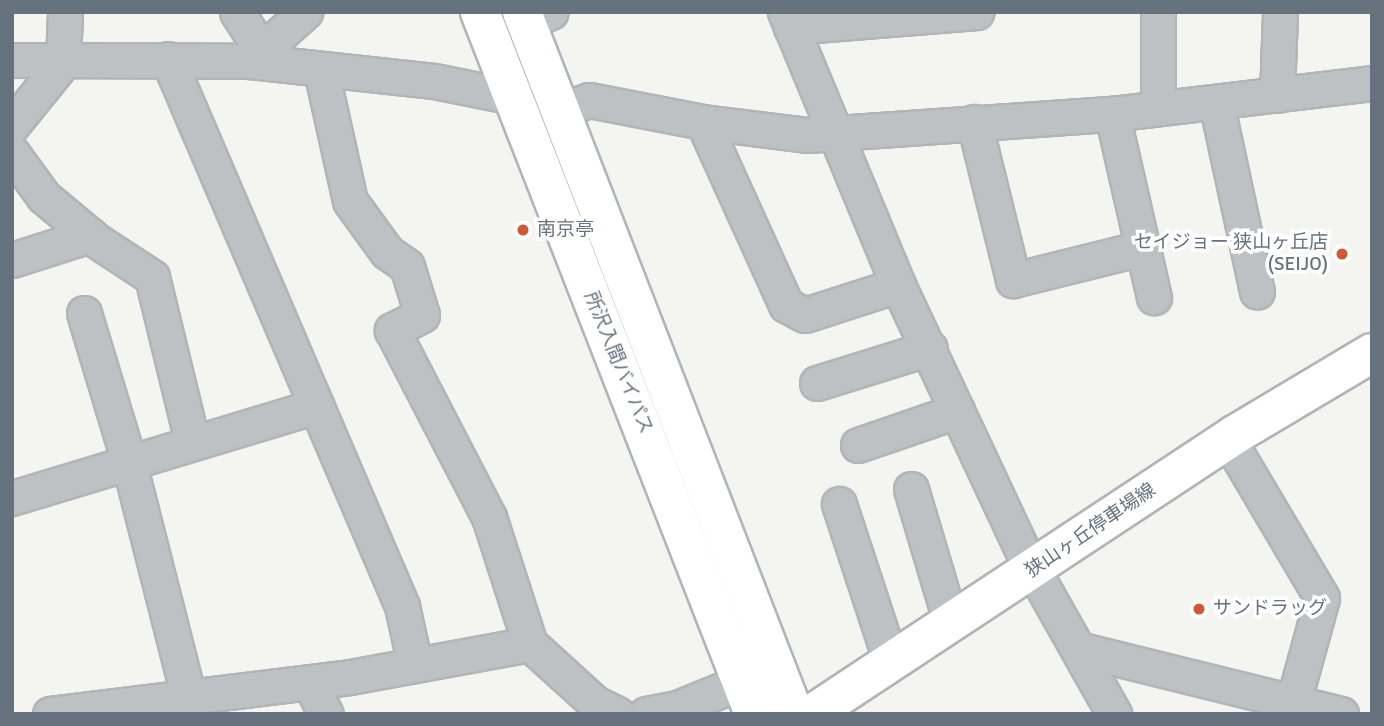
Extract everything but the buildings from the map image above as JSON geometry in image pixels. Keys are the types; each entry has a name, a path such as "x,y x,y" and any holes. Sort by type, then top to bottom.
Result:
{"main road":[{"name":"所沢入間バイパス","path":"481,12 754,714"},
{"name":"所沢入間バイパス","path":"533,16 560,111 794,714"},
{"name":"狭山ヶ丘停車場線","path":"812,714 1228,439 1372,353"}],"street":[{"path":"12,125 63,62 65,12"},
{"path":"237,12 256,56"},
{"path":"256,56 305,12"},
{"path":"976,12 788,20 898,285 930,348 957,411 1032,570 1082,650 1114,714"},
{"path":"1157,12 1158,108"},
{"path":"1277,94 1280,12"},
{"path":"12,60 63,62 256,56 321,70 434,80 513,97"},
{"path":"169,59 402,606 415,665"},
{"path":"321,70 350,201 387,252 407,266 422,315 392,330 489,517 530,644 595,703 618,714"},
{"path":"560,111 589,100 703,122 808,135 1112,114 1372,83"},
{"path":"1216,102 1257,292"},
{"path":"1112,114 1154,297"},
{"path":"703,122 786,305 806,315 898,285"},
{"path":"974,122 1013,280 1142,248"},
{"path":"12,153 44,197 90,235 152,277 192,441"},
{"path":"12,260 90,235"},
{"path":"84,313 203,703"},
{"path":"817,383 930,348"},
{"path":"12,498 128,459 316,406"},
{"path":"858,444 957,411"},
{"path":"1228,439 1322,598 1293,703"},
{"path":"911,489 951,623"},
{"path":"839,503 891,663"},
{"path":"50,714 125,711 203,703 530,644"},
{"path":"1082,650 1341,714"},
{"path":"310,683 326,714"},
{"path":"646,714 724,689"}],"place":[{"name":"南京亭","path":"523,230"},
{"name":"セイジョー 狭山ヶ丘店 (SEIJO)","path":"1342,254"},
{"name":"サンドラッグ","path":"1199,609"}]}
